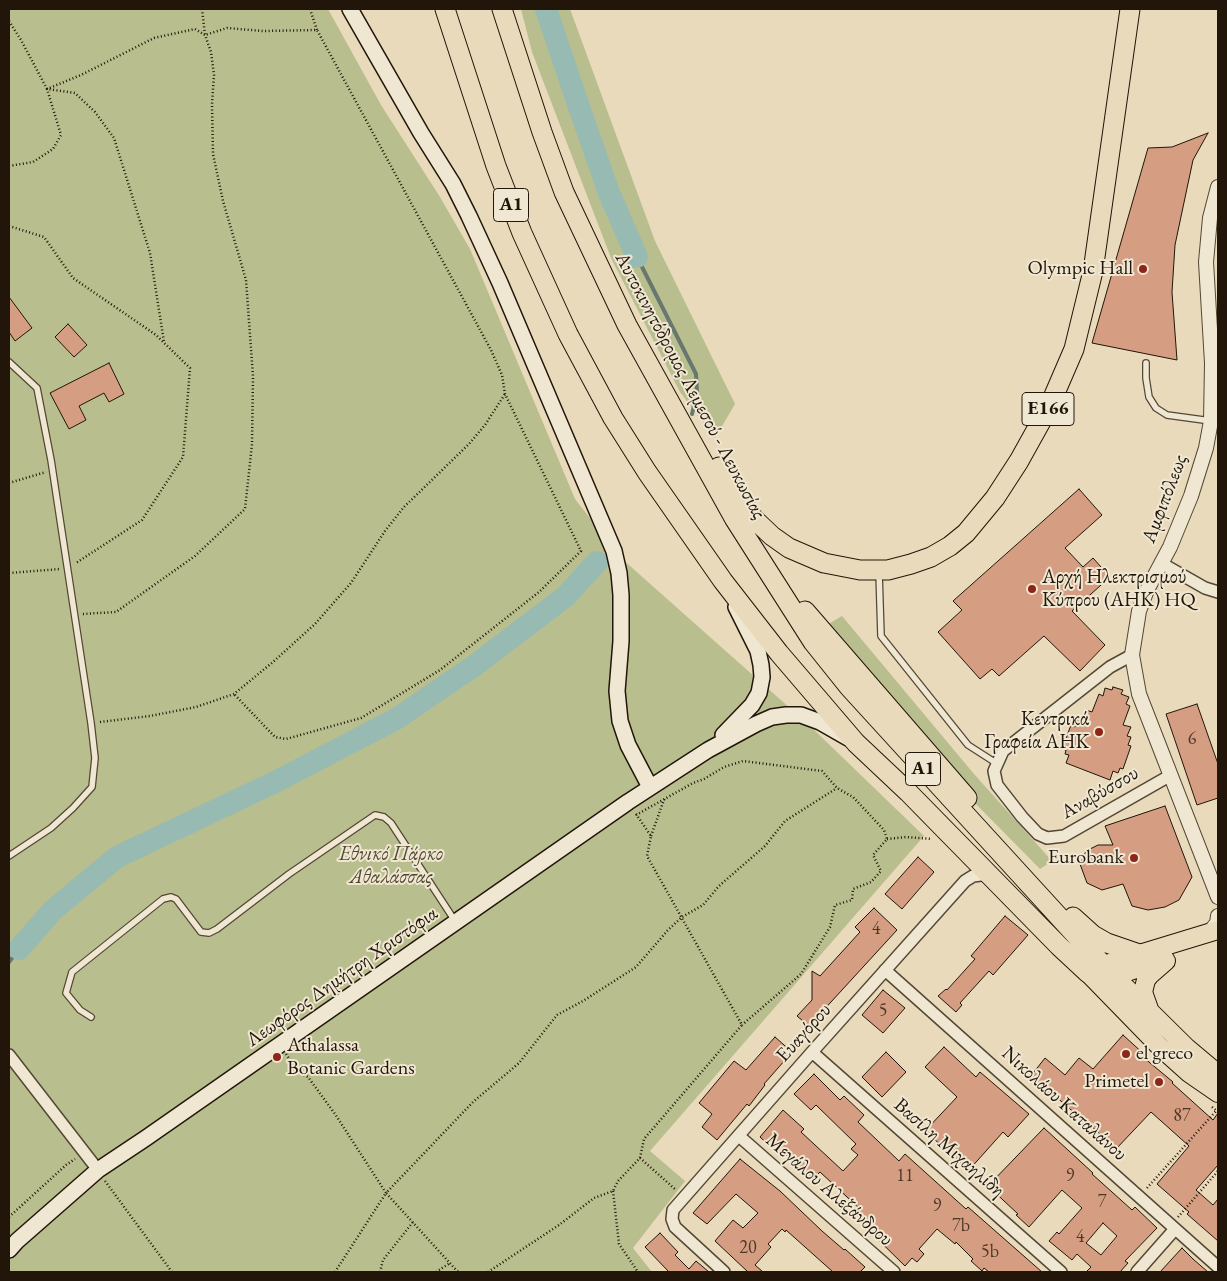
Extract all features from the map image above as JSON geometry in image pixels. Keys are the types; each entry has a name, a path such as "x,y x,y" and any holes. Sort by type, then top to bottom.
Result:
{"highway":[{"name":"Αυτοκινητόδρομος Λεμεσού - Λευκωσίας","path":"502,9 542,132 564,192 627,325 734,518 760,559"},
{"name":"E166","path":"627,325 753,518 772,536 789,548 824,564 841,568 888,570 931,557 950,546 966,533 995,498 1010,476 1049,407 1074,349 1093,271 1130,9"},
{"name":"A1","path":"445,14 522,233 568,334 613,418 647,472 723,581 779,653 856,743 908,792 1059,946 1103,976"},
{"name":"A1","path":"760,559 813,642 849,687 1103,976"},
{"path":"760,559 1042,886 1076,921 1093,935 1115,946 1139,954"}],"main road":[{"path":"340,9 397,104 421,133"},
{"path":"350,9 421,133 453,184 469,216 500,283 614,551 621,595 618,706 623,733 650,786"},
{"name":"Λεωφόρος Δημήτρη Χριστόφια","path":"708,750 746,714 759,693 762,677 762,665 758,651 723,581"},
{"name":"Λεωφόρος Δημήτρη Χριστόφια","path":"9,1250 17,1240 98,1170 650,786 708,750 756,724 772,717 786,715 801,716 820,722 856,743"},
{"path":"631,749 659,771 671,773"},
{"path":"1103,976 1139,954 1215,936"},
{"path":"1103,976 1127,972 1172,956 1215,936"},
{"path":"1150,1012 1143,992 1146,980 1172,956"},
{"name":"A1","path":"1103,976 1150,1012 1187,1048 1218,1074"},
{"name":"A1","path":"1103,976 1160,1047 1190,1073 1217,1102"}],"street":[{"name":"Αμφιπόλεως","path":"1218,187 1210,218 1206,262 1214,315 1214,412 1206,448 1191,496 1170,547 1147,590 1139,611 1132,655 1139,694 1218,898"},
{"path":"1161,563 1205,588 1218,592"},
{"path":"996,763 1003,751 1110,667 1132,655"},
{"name":"Αναβύσσου","path":"996,763 994,771 997,785 1022,818 1038,834 1047,838 1064,836 1171,775"},
{"name":"Ευαγόρου","path":"724,1272 675,1227 672,1219 673,1210 965,881 973,876 989,874"},
{"path":"1215,936 1218,916"},
{"name":"Νικολάου Καταλάνου","path":"885,970 1218,1266"},
{"name":"Βασίλη Μιχαηλίδη","path":"812,1052 1061,1272"},
{"path":"9,1055 98,1170"},
{"name":"Μεγάλου Αλεξάνδρου","path":"739,1136 894,1272"},
{"path":"1137,1272 1173,1226"}],"lane":[{"path":"9,362 37,388 52,470 95,758 92,787 51,828 9,856"},
{"path":"1146,363 1149,397 1156,408 1167,415 1214,412"},
{"path":"878,570 881,636 968,745 996,763"},
{"path":"91,1017 80,1010 66,993 72,972 163,899 171,897 176,899 201,932 209,933 217,929 289,874 375,815 384,817 391,823 456,922"}],"path":[{"path":"73,614 116,612 195,556 245,509 252,444 253,376 246,280 223,201 213,154 212,104 214,75 211,52 205,35 202,9"},
{"path":"234,694 275,737 286,739 361,718 440,670 539,592 581,551 506,394 502,375 491,350 317,30 310,9"},
{"path":"9,21 47,89 61,136 53,149 33,162 9,166"},
{"path":"47,89 81,75 154,38 195,29 205,35 227,28 263,31 317,30"},
{"path":"47,89 76,93 95,112 114,138 150,253 165,344"},
{"path":"9,226 44,236 73,278 156,335 190,368 183,457 142,520 66,569 9,573"},
{"path":"91,723 196,708 234,694 316,624 352,583 385,531 404,507 469,444 485,425 506,394"},
{"path":"9,483 52,470"},
{"path":"636,815 665,797 704,779 724,767 743,761 822,772 837,788 853,797 884,830 887,840"},
{"path":"671,773 665,797 650,836 647,856 742,1025"},
{"path":"336,1272 386,1193 473,1102 520,1063 557,1016 636,967 668,930 682,917 703,905 719,886 765,846 785,821 837,788"},
{"path":"628,802 650,836"},
{"path":"638,1272 619,1244 613,1191 618,1181 640,1158 644,1138 742,1025 801,974 830,928 836,905 852,900 853,888 871,882 881,871 873,856 887,840 906,837 928,840 938,838"},
{"path":"280,1044 298,1072 308,1077 335,1114 386,1193 458,1272"},
{"path":"1140,1196 1217,1102"},
{"path":"9,1217 66,1165 85,1153"},
{"path":"640,1158 684,1198"},
{"path":"98,1170 172,1272"},
{"path":"1173,1226 1218,1171"},
{"path":"488,1272 559,1225 594,1198 613,1191"},
{"path":"380,1272 383,1260 413,1222"},
{"path":"436,1272 450,1263"}],"green space":[{"name":"Εθνικό Πάρκο Αθαλάσσας","path":"9,9 328,9 381,105 440,197 470,249 575,499 621,558 809,725 924,836 650,1151 685,1181 633,1248 652,1272 9,1272"},
{"path":"521,9 570,9 655,241 735,404 715,438 680,392 611,258 532,52"},
{"path":"842,616 974,774 1052,861 1040,869 966,794 827,625"}],"building":[{"name":"Olympic Hall","path":"1208,133 1193,160 1175,245 1172,292 1177,360 1092,343 1148,148 1172,147"},
{"path":"9,297 32,328 15,341 9,332"},
{"path":"68,324 87,345 74,357 55,337"},
{"path":"109,363 124,394 109,402 104,393 79,406 86,420 69,429 50,393"},
{"name":"Αρχή Ηλεκτρισμού Κύπρου (ΑΗΚ) HQ","path":"1079,489 1102,515 1065,548 1083,567 1093,558 1110,577 1072,611 1105,645 1080,671 1044,636 999,676 992,669 980,679 938,632 962,610 953,601"},
{"name":"Κεντρικά Γραφεία ΑΗΚ","path":"1113,687 1123,690 1121,694 1129,697 1126,704 1130,706 1123,725 1131,727 1127,736 1131,737 1128,745 1131,746 1123,769 1120,768 1118,773 1113,771 1110,780 1066,763 1069,755 1065,754 1066,750 1062,749 1071,725 1075,727 1078,718 1083,720 1086,710 1092,712 1099,694 1103,696 1105,688 1112,690"},
{"path":"1197,704 1218,764 1218,798 1197,805 1166,714"},
{"name":"Eurobank","path":"1165,806 1192,877 1179,900 1165,907 1148,910 1132,906 1123,884 1102,890 1087,883 1080,864 1086,851 1098,845 1113,845 1105,826"},
{"path":"918,857 934,872 902,909 885,894"},
{"path":"874,908 897,930 809,1026 797,1016 812,1000 812,971 820,976 860,932 855,927"},
{"path":"1005,916 1028,935 993,975 989,971 960,1003 962,1005 956,1012 938,996 947,990 975,959 971,956"},
{"path":"883,990 905,1008 883,1033 862,1015"},
{"path":"1123,1035 1145,1055 1143,1057 1213,1120 1218,1113 1218,1165 1196,1190 1213,1205 1218,1199 1218,1241 1157,1184 1189,1146 1151,1112 1116,1149 1087,1122 1030,1077 1045,1058 1065,1075 1079,1058 1093,1069"},
{"path":"775,1037 792,1052 764,1084 749,1106 747,1104 717,1140 702,1127 712,1114 699,1103 734,1061 746,1070"},
{"path":"944,1047 976,1077 980,1072 1029,1114 1008,1137 1003,1132 969,1170 925,1131 957,1097 925,1067"},
{"path":"886,1052 906,1072 882,1097 862,1077"},
{"path":"814,1074 840,1100 844,1096 864,1115 858,1122 899,1161 905,1154 966,1209 968,1207 1042,1272 989,1272 984,1268 982,1271 971,1261 973,1259 956,1242 955,1244 937,1229 919,1249 924,1254 917,1262 912,1258 905,1266 854,1216 860,1209 820,1172 812,1180 783,1152 780,1155 760,1137 783,1110 804,1129 801,1132 843,1171 858,1155 851,1149 856,1144 816,1105 811,1110 794,1094"},
{"path":"1044,1128 1132,1210 1135,1207 1157,1228 1125,1261 1128,1263 1120,1272 1086,1272 1091,1267 1077,1254 1072,1260 1049,1241 1057,1232 1059,1234 1082,1208 1062,1190 1029,1227 988,1186","holes":["1103,1223 1117,1236 1101,1255 1086,1243"]},
{"path":"740,1159 780,1191 822,1231 865,1267 860,1272 833,1272 786,1230 785,1232 782,1229 768,1244 771,1247 755,1265 763,1272 748,1272 715,1241 733,1220 743,1228 758,1213 736,1194 707,1224 693,1213"},
{"path":"660,1233 678,1252 675,1255 689,1269 696,1261 709,1272 669,1272 645,1247"},
{"path":"1182,1248 1193,1259 1208,1272 1160,1272"}],"waterway":[{"path":"546,9 609,193 637,257"},
{"path":"637,257 696,374 697,393 692,414"},
{"path":"19,949 53,910 117,857 275,782 396,719 474,666 566,596 597,562"},
{"path":"9,962 19,949"}],"place":[{"name":"Olympic Hall","path":"1143,269"},
{"name":"Αρχή Ηλεκτρισμού Κύπρου (ΑΗΚ) HQ","path":"1032,589"},
{"name":"Κεντρικά Γραφεία ΑΗΚ","path":"1099,732"},
{"name":"Eurobank","path":"1134,858"},
{"name":"el greco","path":"1126,1054"},
{"name":"Athalassa Botanic Gardens","path":"277,1057"},
{"name":"Primetel","path":"1159,1082"}]}
